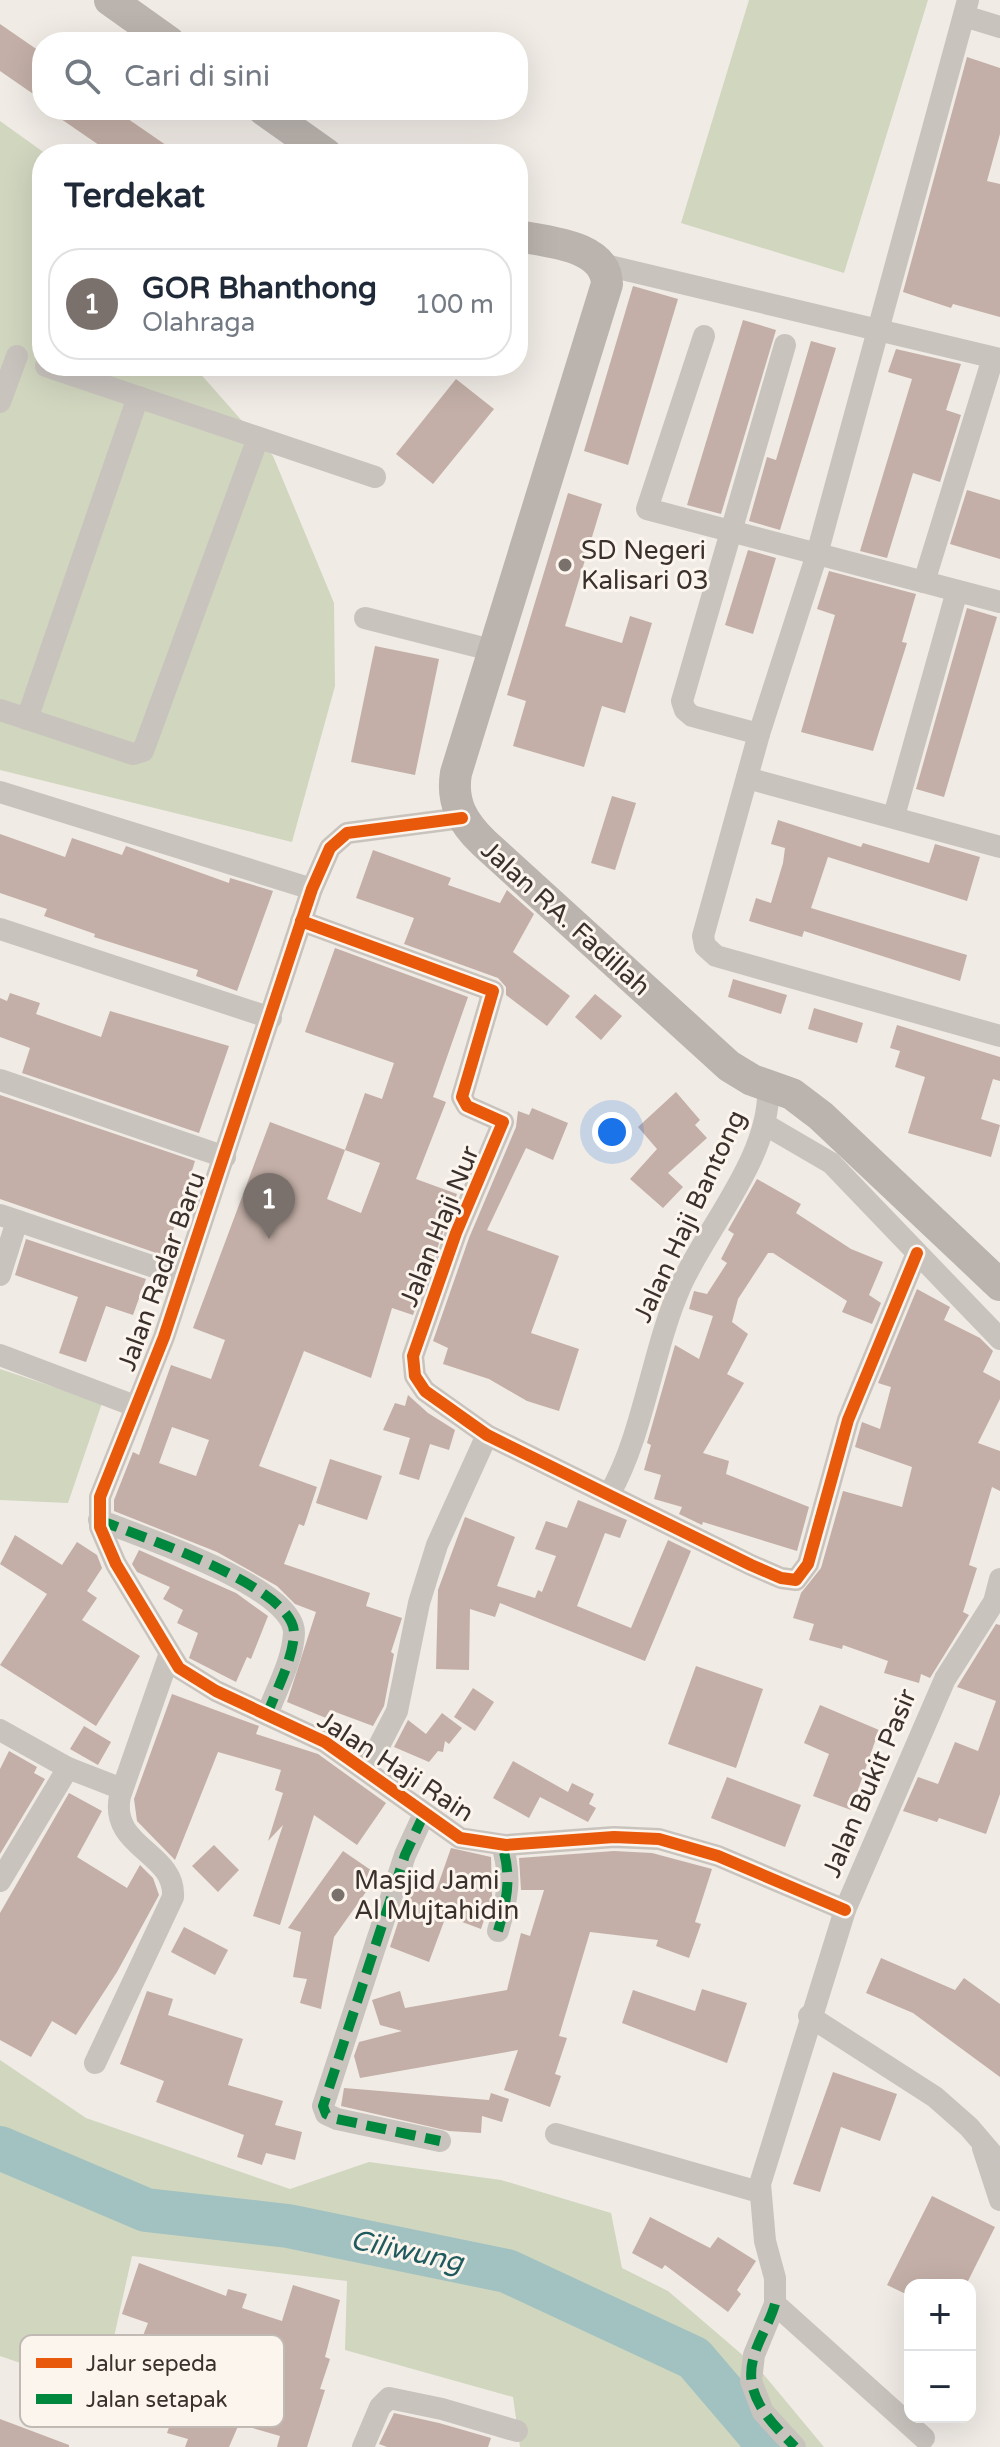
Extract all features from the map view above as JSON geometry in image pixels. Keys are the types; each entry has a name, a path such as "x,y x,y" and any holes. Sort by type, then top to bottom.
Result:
{"main road":[{"path":"110,0 155,32"},
{"path":"278,120 312,144"},
{"path":"528,238 577,249 601,264"},
{"name":"Jalan RA. Fadillah","path":"601,264 607,279 603,304 456,773 455,796 462,818 484,843 729,1066 768,1086 792,1094 821,1116 996,1272"}],"street":[{"path":"1000,27 966,8 817,554 759,734 703,930 708,950 716,956 1000,1036"},
{"path":"601,264 997,359 924,582"},
{"path":"704,336 647,509 1000,602"},
{"path":"759,734 692,716 683,707 683,694 785,345"},
{"path":"0,402 8,353 32,361"},
{"path":"76,376 375,477"},
{"path":"27,719 138,397"},
{"path":"0,710 133,754 143,751 258,438"},
{"path":"894,816 957,591"},
{"path":"365,618 495,651"},
{"path":"747,778 1000,847"},
{"path":"0,792 312,889"},
{"name":"Jalan Radar Baru","path":"99,1520 106,1480 164,1337 301,921 330,848 347,833 462,818"},
{"name":"Jalan Haji Nur","path":"301,921 493,991 462,1097 467,1106 503,1122 452,1244 413,1356 415,1376 425,1391 487,1435"},
{"path":"0,929 271,1018"},
{"name":"Jalan Radar Baru","path":"0,1080 225,1157"},
{"name":"Jalan Haji Bantong","path":"610,1493 624,1463 657,1351 681,1285 766,1125 768,1086"},
{"path":"766,1125 831,1163 1000,1339"},
{"name":"Jalan Radar Baru","path":"0,1275 8,1218 184,1277"},
{"path":"367,1769 397,1711 419,1603 437,1545 487,1435 751,1565 787,1580 800,1578 808,1564 852,1408 917,1253"},
{"path":"0,1355 135,1406"},
{"path":"95,2063 173,1897 169,1875 124,1831 118,1819 122,1789 169,1656 116,1564 99,1520"},
{"path":"99,1520 247,1582 286,1613 294,1631 293,1640 267,1715"},
{"name":"Jalan Bukit Pasir","path":"759,2192 809,2016 845,1910 945,1679 997,1603 1000,1579"},
{"name":"Jalan Haji Rain","path":"169,1656 199,1682 325,1742 460,1838 502,1845 583,1838 659,1839 718,1856 845,1910"},
{"path":"0,1730 68,1768 122,1789"},
{"path":"0,1881 68,1768"},
{"path":"424,1814 405,1855 323,2106 326,2114 337,2119 440,2141"},
{"path":"498,1931 509,1894 509,1867 502,1845"},
{"path":"809,2016 935,2097 1000,2163"},
{"path":"556,2134 759,2192 775,2278 775,2304 754,2355 751,2381 763,2412 795,2447"},
{"path":"982,2143 1000,2200"},
{"path":"775,2304 924,2438"},
{"path":"363,2447 380,2407 389,2398 442,2409 517,2431"}],"green space":[{"path":"749,0 928,0 844,273 681,223"},
{"path":"0,121 32,144 32,376 202,376 273,456 334,603 335,686 292,842 0,770"},
{"path":"0,1369 102,1403 68,1503 0,1500"},
{"path":"0,2060 86,2118 290,2189 369,2162 501,2180 611,2213 622,2268 668,2291 760,2370 824,2447 520,2447 513,2397 345,2350 347,2281 132,2256 114,2335 20,2335 20,2363 0,2356"}],"building":[{"path":"0,24 32,46 32,93 0,71"},
{"path":"967,57 1000,68 1000,134 987,181 1000,184 1000,317 953,304 951,308 903,292"},
{"path":"63,120 130,120 164,144 97,144"},
{"path":"633,286 678,299 628,465 584,451"},
{"path":"743,320 776,330 721,514 687,505"},
{"path":"811,341 836,348 780,530 749,521 767,457 776,460"},
{"path":"896,349 961,364 946,410 961,415 940,482 913,473 887,558 860,551 912,379 888,372"},
{"path":"456,379 494,409 433,484 396,454"},
{"path":"967,490 1000,500 1000,559 950,544"},
{"path":"568,493 602,504 565,626 622,643 630,616 652,623 625,713 602,706 584,767 513,746 526,701 507,695"},
{"path":"748,550 776,558 753,634 725,625"},
{"path":"829,571 916,594 902,642 907,643 873,751 801,732 835,615 817,609"},
{"path":"967,608 997,617 944,797 916,789"},
{"path":"375,646 439,659 415,775 351,762"},
{"path":"612,796 636,803 615,870 591,863"},
{"path":"778,820 861,847 863,843 929,863 935,844 980,857 967,901 828,857 811,908 967,955 960,981 804,931 802,937 749,921 756,898 771,903 783,863 785,848 771,844"},
{"path":"0,834 65,857 72,838 122,855 126,846 229,883 230,878 273,891 237,991 196,976 198,970 94,937 95,934 44,916 47,909 0,893"},
{"path":"373,850 451,878 448,885 500,903 507,890 534,914 513,952 570,996 547,1026 506,995 506,987 498,978 404,944 414,918 356,898"},
{"path":"335,948 468,997 433,1097 446,1102 416,1179 457,1194 413,1315 392,1308 371,1378 304,1351 259,1466 317,1487 304,1526 299,1524 284,1564 370,1593 366,1606 402,1618 391,1652 394,1654 384,1706 373,1726 330,1710 326,1718 287,1702 316,1612 295,1604 277,1586 217,1552 114,1511 114,1500 133,1452 139,1455 171,1365 211,1379 225,1340 193,1328 270,1122 345,1150 365,1093 382,1099 394,1063 305,1032","holes":["345,1150 380,1163 361,1213 327,1199","172,1427 209,1440 196,1476 159,1463"]},
{"path":"733,979 787,995 781,1014 728,997"},
{"path":"10,993 40,1003 36,1014 101,1037 110,1011 229,1046 199,1133 22,1073 30,1048 0,1037 0,998 7,1001"},
{"path":"595,994 622,1016 601,1040 575,1017"},
{"path":"814,1008 863,1023 857,1043 808,1029"},
{"path":"897,1025 1000,1057 1000,1081 993,1079 981,1119 1000,1125 991,1157 908,1133 925,1077 895,1067 900,1051 890,1048"},
{"path":"676,1092 700,1120 695,1125 707,1138 668,1173 683,1187 663,1208 630,1179 657,1149 638,1127"},
{"path":"0,1095 195,1161 165,1256 0,1199"},
{"path":"532,1108 568,1123 553,1160 526,1148 487,1230 559,1256 531,1333 579,1349 559,1411 527,1401 489,1379 443,1364 448,1348 433,1341 469,1238 516,1127 518,1111 529,1115"},
{"path":"757,1179 801,1204 796,1213 851,1249 883,1262 869,1295 881,1303 872,1324 842,1312 847,1301 773,1253 768,1253 738,1299 732,1322 748,1334 727,1374 744,1383 703,1453 729,1461 726,1474 809,1507 797,1551 703,1522 702,1525 679,1514 682,1507 654,1499 661,1475 644,1470 651,1445 647,1443 675,1345 699,1359 713,1316 689,1309 694,1291 707,1294 727,1263 721,1259 734,1234 728,1230"},
{"path":"26,1239 146,1279 133,1315 106,1306 86,1362 59,1353 78,1297 15,1275"},
{"path":"917,1289 950,1307 944,1320 980,1338 993,1351 983,1372 1000,1381 1000,1399 978,1443 1000,1451 1000,1491 992,1487 969,1565 977,1568 963,1612 969,1615 930,1678 921,1674 919,1683 884,1673 888,1661 843,1645 842,1649 809,1640 814,1624 793,1618 801,1593 821,1568 843,1491 902,1507 912,1467 855,1447 862,1422 880,1429 891,1387 878,1383"},
{"path":"408,1395 428,1413 455,1430 449,1450 430,1444 419,1480 399,1474 410,1438 383,1430 395,1403 405,1406"},
{"path":"330,1459 382,1476 367,1520 316,1503"},
{"path":"578,1500 627,1520 620,1538 605,1533 577,1606 631,1628 668,1540 691,1551 645,1661 500,1603 495,1617 470,1609 469,1670 436,1669 438,1590 465,1517 515,1537 497,1586 535,1598 538,1590 542,1592 556,1556 535,1549 546,1521 567,1528"},
{"path":"15,1535 62,1565 77,1542 97,1555 102,1568 87,1591 97,1598 82,1620 140,1656 96,1726 0,1665 47,1594 0,1564"},
{"path":"139,1550 236,1593 268,1616 251,1659 247,1657 236,1682 189,1658 198,1633 177,1623 183,1610 163,1599 170,1587 137,1572 132,1564"},
{"path":"996,1624 1000,1625 1000,1794 986,1834 939,1818 937,1822 903,1811 918,1777 938,1784 955,1742 978,1751 996,1701 957,1687"},
{"path":"696,1666 763,1689 736,1768 668,1744"},
{"path":"473,1688 494,1702 475,1731 454,1717"},
{"path":"172,1694 259,1726 256,1734 318,1754 386,1803 357,1845 314,1815 280,1925 253,1916 283,1825 268,1841 283,1793 275,1790 281,1770 218,1752 175,1860 137,1821 134,1799"},
{"path":"820,1705 879,1730 851,1810 813,1796 829,1754 804,1743"},
{"path":"442,1713 462,1728 449,1744 445,1741 443,1752 438,1751 429,1762 394,1747 408,1720 426,1734"},
{"path":"84,1726 111,1742 98,1765 70,1749"},
{"path":"9,1751 37,1767 34,1773 45,1779 0,1854 0,1769"},
{"path":"513,1761 568,1792 572,1783 594,1794 589,1804 596,1808 588,1822 540,1797 529,1818 493,1798"},
{"path":"727,1777 801,1805 785,1847 711,1818"},
{"path":"69,1793 102,1811 77,1857 127,1888 140,1865 153,1878 159,1895 117,1972 76,2035 52,2021 31,2057 0,2040 0,1913"},
{"path":"214,1845 239,1870 218,1892 192,1866"},
{"path":"451,1848 491,1857 492,1896 481,1929 446,1916 429,1962 390,1947 412,1880 437,1888"},
{"path":"343,1851 378,1875 334,1937 321,2009 300,2003 307,1979 293,1977 301,1932 288,1928"},
{"path":"614,1851 652,1853 712,1869 695,1922 701,1924 689,1958 656,1946 658,1940 590,1932 559,2036 567,2038 555,2074 561,2076 550,2107 504,2090 518,2050 360,2078 354,2056 359,2042 402,2031 380,2025 372,2000 400,1991 405,2008 507,1990 521,1933 530,1936 544,1890 521,1890 519,1858"},
{"path":"184,1927 228,1950 215,1975 171,1952"},
{"path":"881,1958 955,1990 964,1978 1000,2004 1000,2077 913,2013 866,1993"},
{"path":"702,1989 747,2003 727,2063 622,2023 633,1990 695,2011"},
{"path":"147,1991 173,1999 168,2015 243,2039 228,2085 283,2101 275,2125 302,2132 295,2160 266,2153 262,2165 237,2157 244,2135 156,2102 164,2081 120,2064"},
{"path":"833,2072 897,2094 880,2141 841,2127 820,2192 793,2184"},
{"path":"344,2088 489,2100 491,2093 509,2099 502,2122 482,2116 481,2133 449,2131 341,2106"},
{"path":"932,2196 995,2227 969,2279 904,2279 904,2293 887,2285"},
{"path":"650,2217 710,2248 718,2237 756,2261 737,2290 741,2294 728,2312 665,2265 662,2269 632,2253"},
{"path":"139,2263 226,2296 228,2289 247,2294 242,2308 282,2321 293,2285 340,2300 325,2357 330,2359 320,2389 325,2390 307,2447 277,2447 280,2436 249,2427 284,2427 284,2335 143,2335 148,2323 122,2314"},
{"path":"394,2413 491,2438 488,2447 387,2447 379,2444"},
{"path":"0,2419 69,2445 69,2447 0,2447"},
{"path":"169,2427 238,2427 229,2447 185,2447 188,2439 167,2433"}],"waterway":[{"name":"Ciliwung","path":"0,2148 146,2210 288,2226 507,2271 694,2358 759,2434 765,2447"}],"marked path":[{"path":"99,1520 178,1550 243,1581 269,1598 287,1615 294,1633 293,1643 267,1715"},
{"path":"424,1814 405,1855 323,2106 326,2114 337,2119 440,2141"},
{"path":"498,1931 507,1888 502,1845"},
{"path":"775,2304 754,2356 752,2383 768,2417 795,2447"}],"cycle path":[{"path":"462,818 347,833 330,848 312,889 164,1337 100,1497 100,1527 116,1564 179,1668 216,1691 325,1742 460,1838 506,1845 614,1837 659,1839 718,1856 845,1910"},
{"path":"301,921 493,991 462,1097 467,1106 503,1122 456,1233 413,1356 415,1376 425,1391 487,1435 751,1565 781,1578 796,1580 808,1564 848,1420 917,1253"}],"place":[{"name":"SD Negeri Kalisari 03","path":"565,565"},
{"name":"GOR Bhanthong","path":"269,1239"},
{"name":"Masjid Jami Al Mujtahidin","path":"338,1895"}]}
